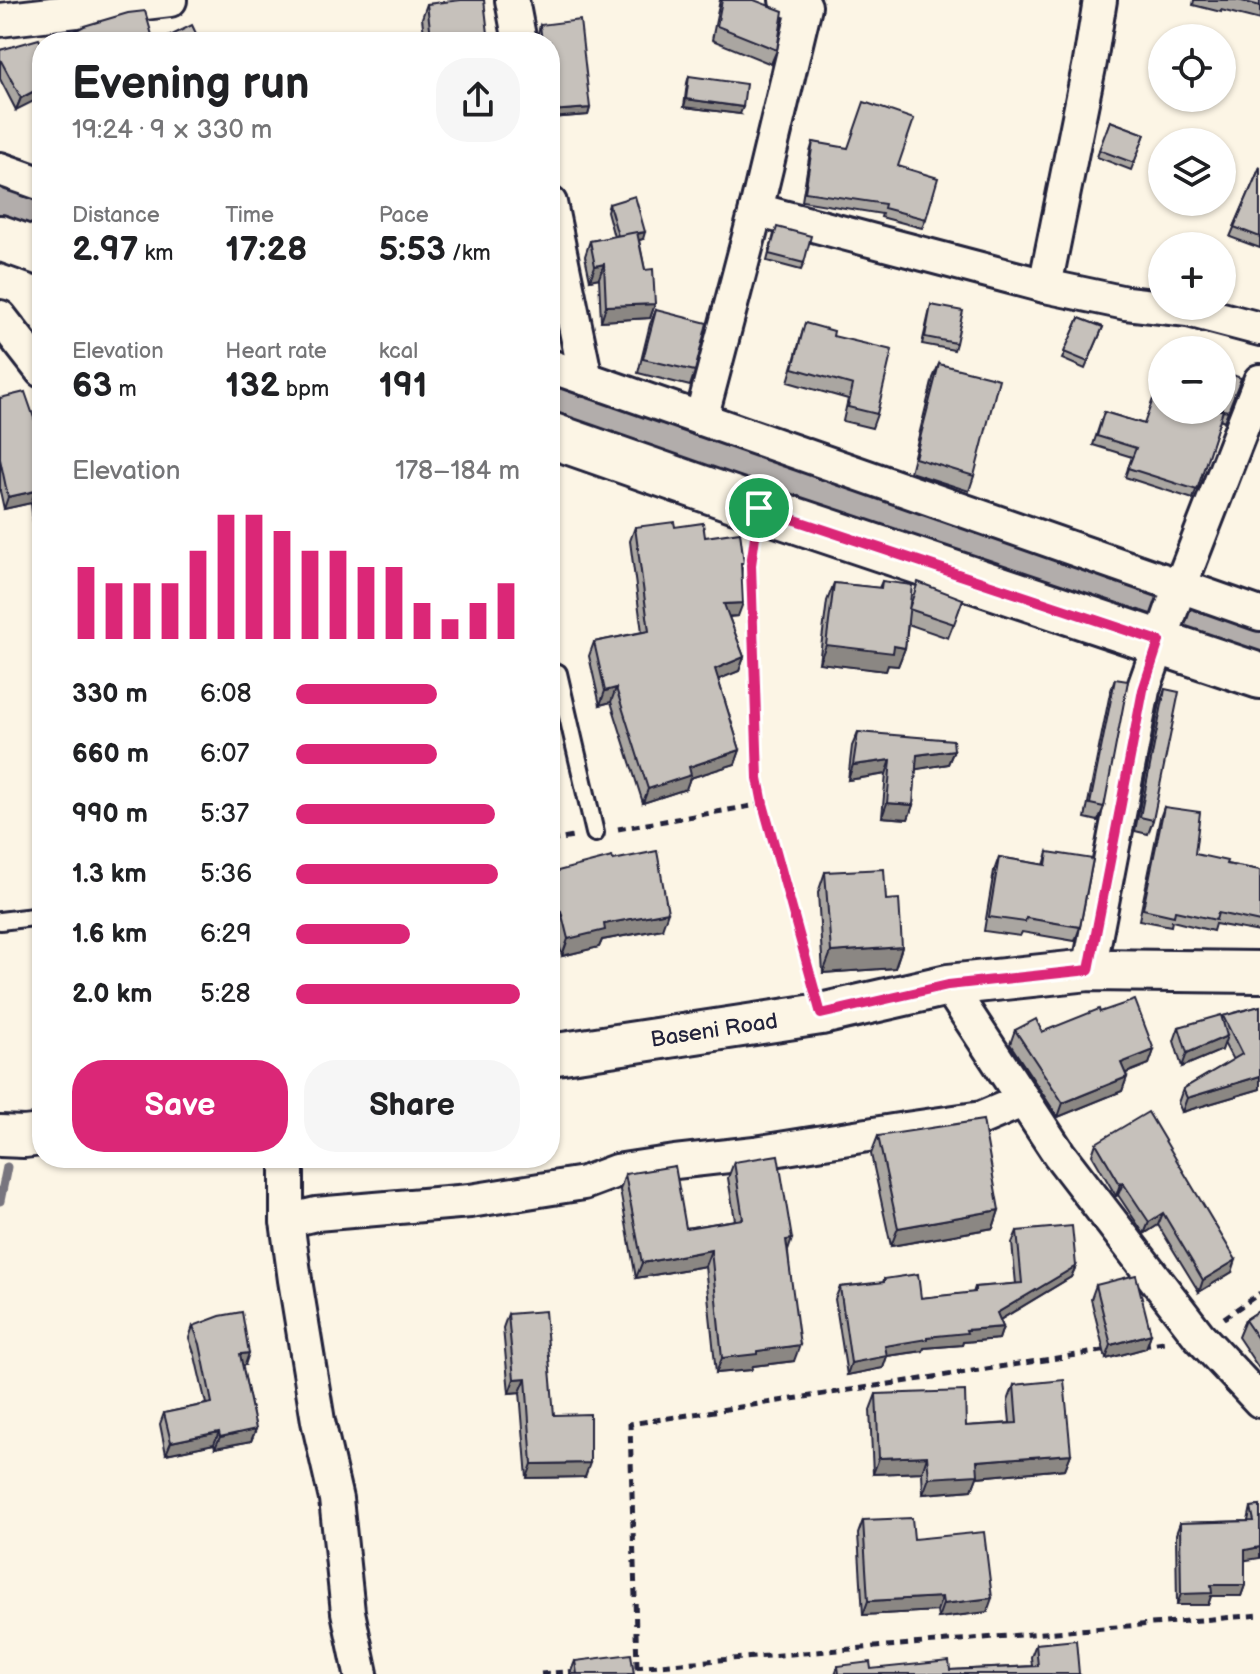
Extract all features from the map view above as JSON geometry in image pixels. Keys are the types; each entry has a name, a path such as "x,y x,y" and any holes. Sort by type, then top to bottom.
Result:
{"main road":[{"path":"0,238 32,249"},
{"path":"560,438 759,508 1160,638 1260,676"}],"street":[{"path":"0,20 170,0"},
{"path":"512,0 518,32"},
{"path":"701,419 805,6 786,0"},
{"path":"1045,286 1100,0"},
{"path":"0,169 32,180"},
{"path":"756,210 1045,286 1126,303 1188,310 1260,329"},
{"path":"560,252 586,379"},
{"path":"0,317 32,358"},
{"path":"560,370 1178,591 1260,614"},
{"path":"1089,970 1143,690 1160,638 1260,381"},
{"name":"Baseni Road","path":"560,1053 821,1014 948,985 1089,970 1260,972"},
{"path":"948,985 1059,1154 1199,1336 1260,1401"},
{"path":"287,1221 316,1214 470,1201 584,1183 616,1171 982,1118 1022,1101"},
{"path":"0,1136 32,1136"},
{"path":"287,1168 287,1221 318,1421 336,1499 348,1612 361,1674"}],"lane":[{"path":"560,682 595,833"},
{"path":"0,921 32,917"}],"path":[{"path":"759,508 751,565 758,778 821,1014"},
{"path":"560,839 763,804"},
{"path":"1135,1346 1199,1336 1260,1293"},
{"path":"637,1667 630,1424 1120,1348"},
{"path":"621,1668 1260,1615"},
{"path":"541,1674 589,1670"}],"building":[{"path":"484,0 488,32 430,32 427,4"},
{"path":"722,0 754,0 783,11 777,50 717,26"},
{"path":"1238,0 1260,0 1260,6"},
{"path":"145,11 151,32 73,32 84,26"},
{"path":"580,20 590,108 560,110 560,32 541,32 540,25"},
{"path":"192,25 195,32 178,32"},
{"path":"32,41 32,92 21,98 0,59 0,50"},
{"path":"689,76 746,84 743,107 686,99"},
{"path":"864,102 914,119 898,166 938,178 926,219 884,208 885,204 805,192 813,142 848,148"},
{"path":"1110,121 1145,134 1134,163 1099,150"},
{"path":"1260,167 1260,237 1234,227"},
{"path":"635,196 645,232 618,236 609,204"},
{"path":"777,227 811,236 804,263 769,254"},
{"path":"637,232 645,270 653,269 655,304 606,306 604,264 595,266 590,241"},
{"path":"931,305 963,311 956,343 925,337"},
{"path":"656,310 707,323 695,371 643,359"},
{"path":"1079,318 1103,327 1088,362 1064,352"},
{"path":"805,323 834,331 833,336 892,350 877,414 848,407 853,385 793,368"},
{"path":"939,364 999,379 974,476 915,458"},
{"path":"25,392 32,412 32,492 8,497 0,459 0,398"},
{"path":"1104,412 1144,424 1148,413 1148,424 1218,424 1197,490 1128,468 1136,448 1097,436"},
{"path":"674,522 675,527 703,523 705,537 740,532 744,563 741,563 743,603 724,604 744,657 715,669 740,750 689,767 691,775 648,789 616,688 605,691 594,642 649,631 635,527"},
{"path":"882,581 912,585 905,648 894,646 893,653 826,645 834,583 881,588"},
{"path":"918,582 963,599 954,624 909,609"},
{"path":"1115,679 1128,681 1104,807 1090,804"},
{"path":"1165,689 1179,692 1153,820 1140,817"},
{"path":"858,732 953,740 954,750 917,755 913,805 887,803 891,760 853,765"},
{"path":"1164,807 1200,812 1195,854 1260,870 1260,922 1218,913 1216,920 1175,911 1174,916 1143,909"},
{"path":"657,851 668,912 604,924 605,930 568,939 560,911 560,870 612,857 613,860"},
{"path":"1048,852 1093,859 1080,927 1026,918 1025,922 989,917 999,857 1046,865"},
{"path":"884,869 886,900 899,899 902,947 831,952 825,872"},
{"path":"1135,1000 1154,1050 1121,1063 1127,1077 1063,1103 1015,1030 1036,1019 1042,1032 1099,1009 1100,1012"},
{"path":"1260,1006 1260,1076 1187,1098 1183,1089 1242,1054 1223,1016"},
{"path":"1221,1015 1227,1036 1187,1053 1179,1027"},
{"path":"1148,1112 1236,1260 1203,1280 1163,1213 1149,1222 1123,1183 1120,1184 1096,1143"},
{"path":"983,1120 999,1210 898,1228 878,1136"},
{"path":"778,1155 792,1239 786,1240 800,1345 722,1358 711,1250 642,1263 625,1174 675,1166 686,1228 743,1219 734,1162"},
{"path":"1072,1226 1076,1266 997,1313 1003,1327 966,1330 967,1333 885,1346 887,1356 851,1363 840,1287 918,1274 921,1298 975,1292 975,1287 1022,1283 1017,1231"},
{"path":"1136,1275 1151,1334 1111,1345 1096,1285"},
{"path":"1260,1310 1260,1342 1245,1320"},
{"path":"545,1311 554,1415 590,1414 590,1463 532,1464 526,1378 514,1379 508,1314"},
{"path":"242,1312 249,1353 240,1354 256,1429 220,1437 219,1432 171,1442 164,1413 212,1403 200,1344 193,1326"},
{"path":"1064,1380 1071,1454 977,1461 978,1475 929,1478 927,1456 879,1458 876,1394 965,1391 966,1426 1017,1423 1014,1385"},
{"path":"1260,1506 1260,1547 1245,1550 1245,1585 1211,1585 1212,1593 1181,1594 1180,1523 1254,1521 1251,1507"},
{"path":"912,1518 914,1539 984,1532 992,1598 943,1604 942,1597 868,1601 863,1520"},
{"path":"1076,1640 1079,1674 839,1674 838,1666 870,1662 871,1669 949,1661 950,1670 1038,1666 1036,1644"},
{"path":"631,1654 634,1674 577,1674 575,1661"}],"waterway":[{"path":"0,207 32,218"},
{"path":"560,403 907,519 1260,651"},
{"path":"0,1201 7,1167"}],"route":[{"path":"759,508 1159,641 1143,690 1089,970 948,985 821,1014 758,778 751,565 759,508"}]}
